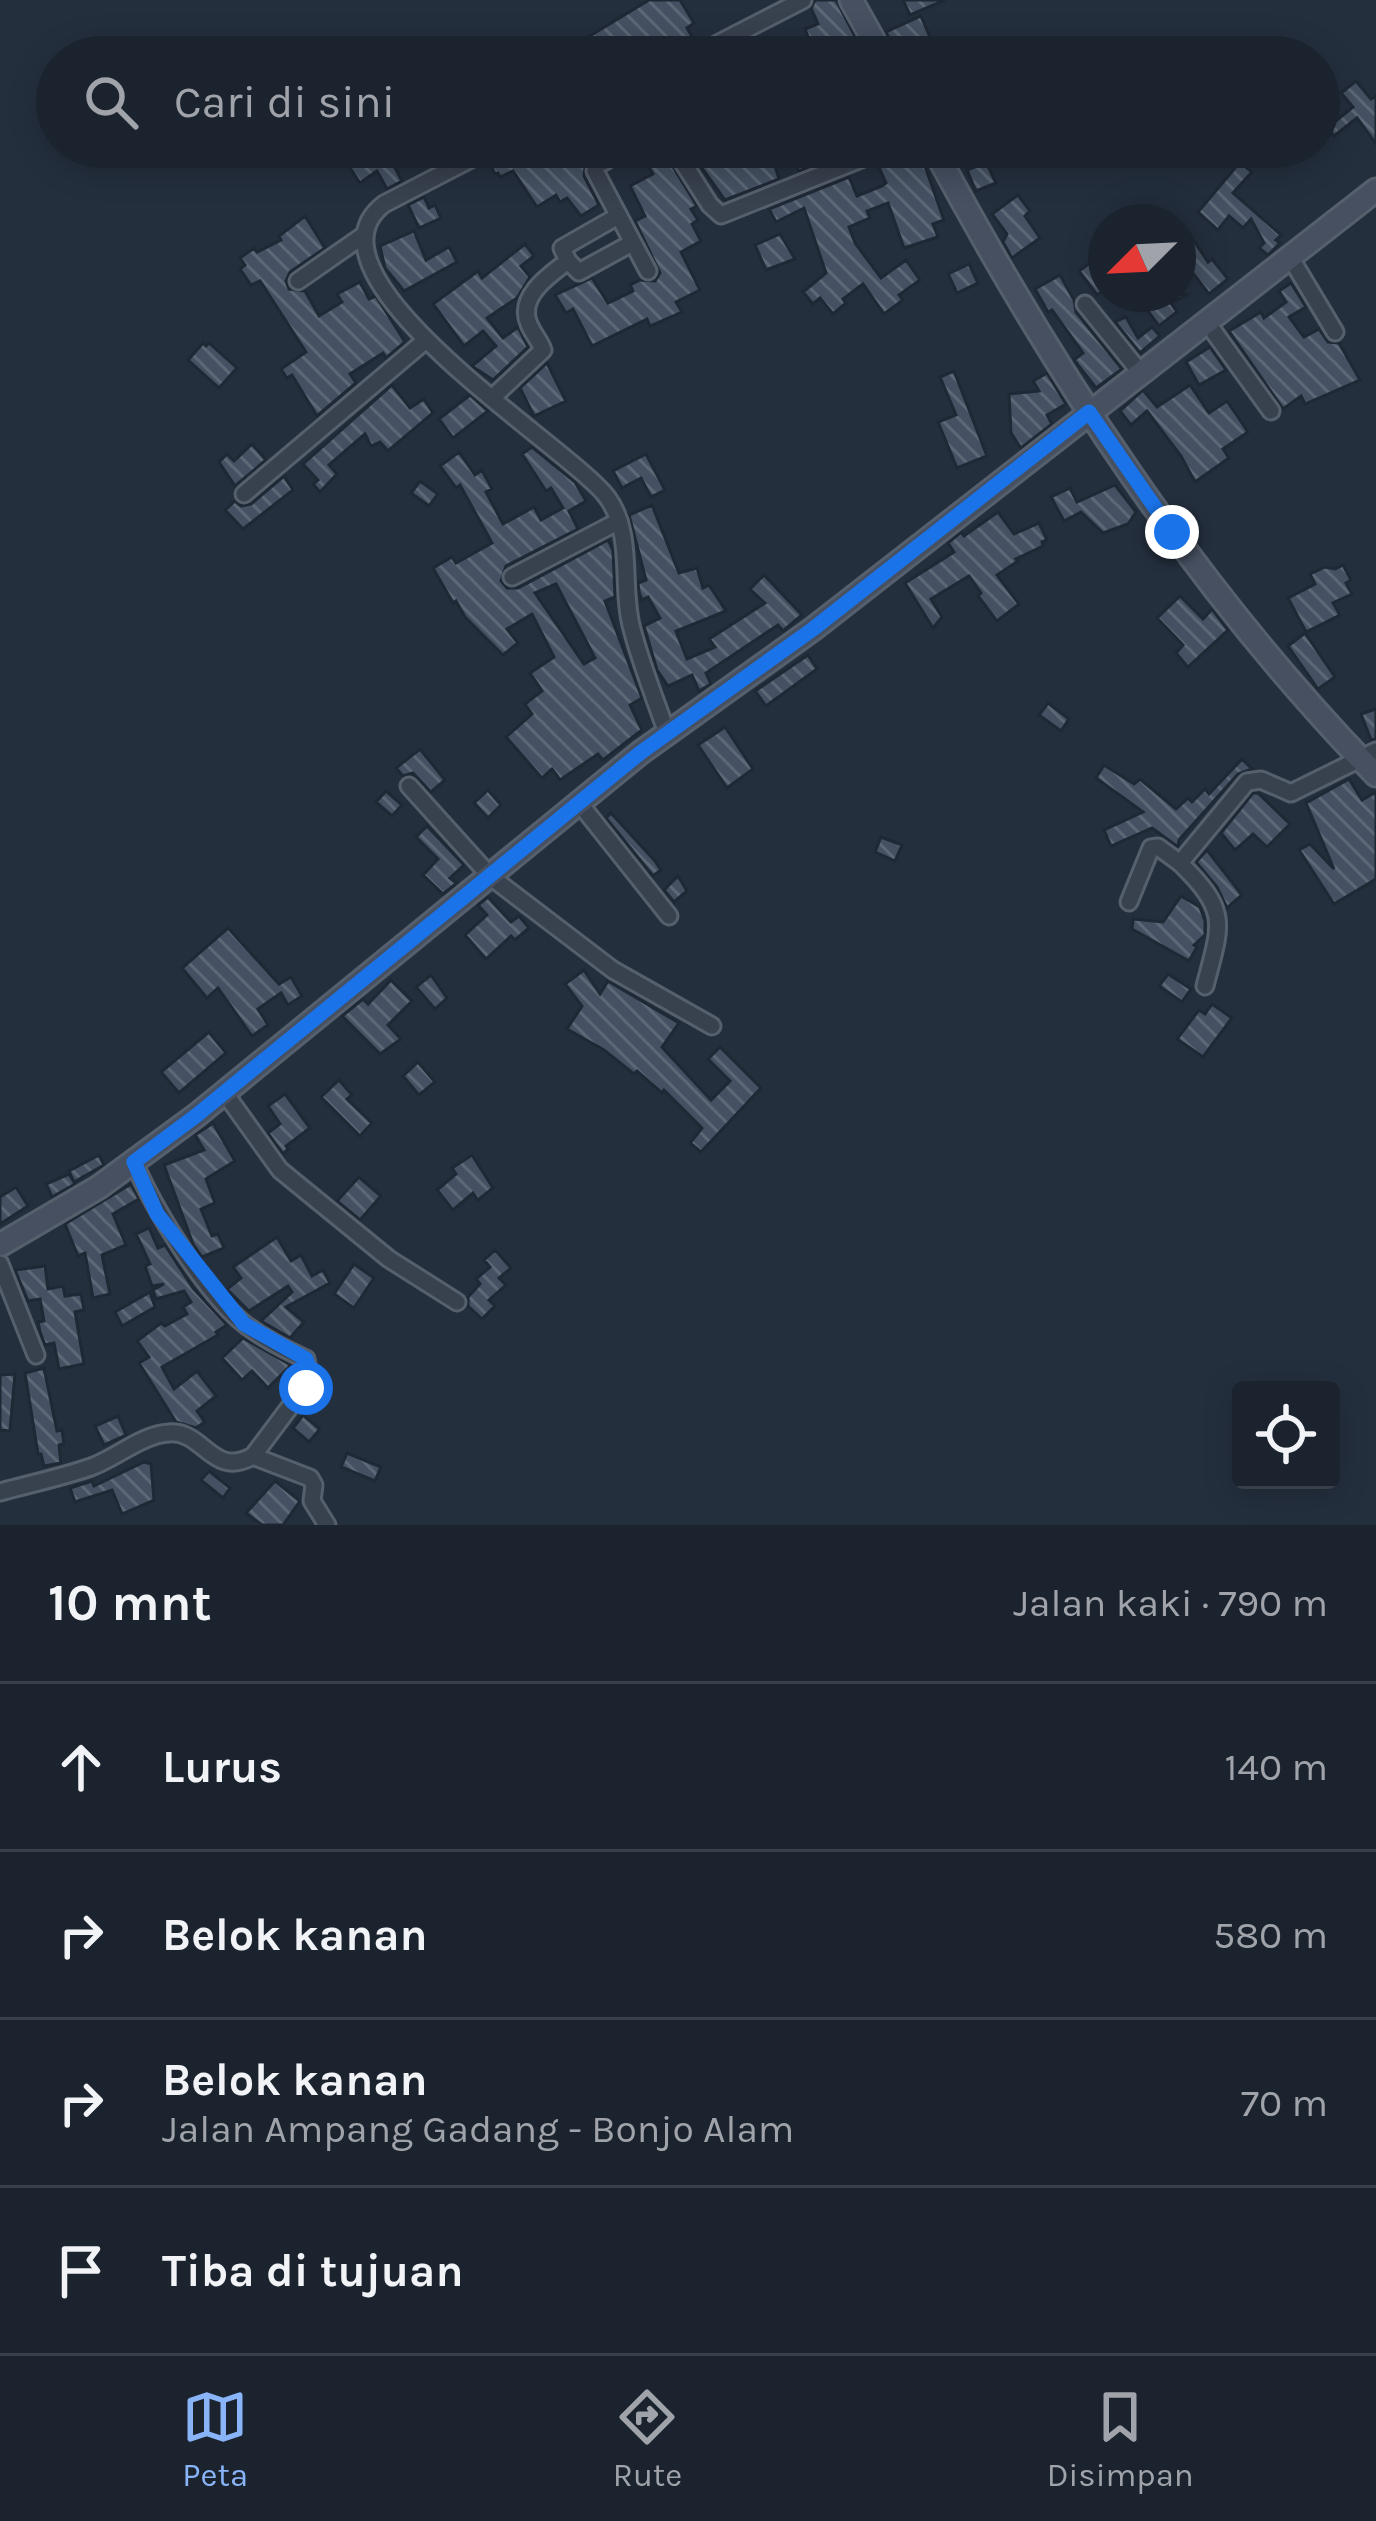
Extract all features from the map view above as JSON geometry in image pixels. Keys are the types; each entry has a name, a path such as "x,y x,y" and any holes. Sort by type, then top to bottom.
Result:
{"street":[{"path":"733,36 803,0"},
{"path":"851,0 871,36"},
{"path":"298,280 364,235 370,218 384,204 453,168"},
{"path":"598,168 595,171 648,271"},
{"path":"686,168 721,215 838,168"},
{"path":"944,168 1089,412 1172,532 1367,754 1376,775"},
{"path":"0,1246 62,1212 224,1093 667,734 813,629 1376,190"},
{"path":"618,216 562,248 568,261 579,272 632,243"},
{"path":"364,235 382,289 426,340 603,492 623,528 631,626 667,734"},
{"path":"1290,257 1335,332"},
{"path":"492,398 543,350 530,326 527,306 534,291 568,261"},
{"path":"1085,304 1140,372"},
{"path":"1206,321 1270,411"},
{"path":"244,494 426,340"},
{"path":"512,577 619,521"},
{"path":"1180,863 1247,782 1261,780 1291,793 1367,754"},
{"path":"409,786 491,877 614,970 712,1026"},
{"path":"580,804 669,916"},
{"path":"1130,902 1151,848 1159,847 1180,863 1219,916 1205,986"},
{"path":"224,1093 280,1169 389,1259 457,1302"},
{"path":"0,1492 93,1466 164,1432 185,1436 230,1464 253,1456 306,1388 310,1370 306,1359 244,1324 157,1214 134,1162"},
{"path":"0,1264 36,1355"},
{"path":"253,1456 310,1478 312,1501 327,1525"}],"building":[{"path":"649,0 680,0 694,23 687,28 692,36 590,36"},
{"path":"815,0 836,0 855,36 808,36 805,29 818,24 811,8"},
{"path":"903,0 945,0 910,15"},
{"path":"921,16 929,36 888,36 886,32"},
{"path":"1356,81 1371,99 1376,96 1376,144 1357,118 1340,131 1340,118 1353,107 1341,93"},
{"path":"350,168 395,168 402,181 387,189 377,171 360,183"},
{"path":"492,168 585,168 584,176 599,205 581,216 567,198 560,202 556,195 537,207 513,171 500,177"},
{"path":"649,168 674,168 697,206 691,209 698,220 692,224 701,241 681,252 700,290 676,302 682,312 650,326 647,319 592,346 573,309 566,313 555,295 592,278 608,303 633,291 630,285 640,280 655,281 660,273 635,221 645,216 630,186 653,174"},
{"path":"702,168 776,168 779,179 725,200"},
{"path":"879,168 926,168 944,220 933,224 938,237 904,248 888,203 867,211 870,218 849,227 881,278 906,260 920,280 884,314 863,284 833,314 820,298 813,304 803,292 826,273 804,208 776,222 769,209 849,177 857,196 886,183"},
{"path":"989,168 996,183 976,191 967,170"},
{"path":"1235,168 1247,168 1252,172 1233,193 1281,235 1276,240 1280,243 1268,255 1259,248 1264,243 1251,219 1243,228 1229,216 1218,230 1198,212"},
{"path":"1018,195 1040,238 1012,258 1003,242 1007,234 992,214"},
{"path":"424,197 441,218 419,228 408,205"},
{"path":"305,216 325,248 290,272 289,289 305,291 319,316 342,302 337,294 360,282 369,299 376,296 405,342 386,358 383,353 350,374 356,383 317,416 292,375 287,378 281,369 306,352 260,281 251,285 240,269 245,265 240,258 281,240 279,236"},
{"path":"414,231 426,260 449,247 457,262 404,291 385,268 380,246"},
{"path":"780,234 795,259 766,270 755,245"},
{"path":"525,244 534,256 521,266 530,277 517,298 487,318 503,338 518,327 528,347 493,380 472,366 496,346 483,331 464,346 433,304 478,271 482,278"},
{"path":"1196,244 1228,279 1209,294 1196,277"},
{"path":"969,264 978,283 957,293 948,274"},
{"path":"1060,275 1076,312 1122,369 1096,388 1074,360 1083,353 1035,289"},
{"path":"1291,283 1306,307 1289,317 1304,337 1319,329 1328,342 1339,343 1360,380 1305,404 1301,396 1283,409 1229,331 1261,312 1264,318 1286,302 1279,291"},
{"path":"1148,312 1177,312 1159,326"},
{"path":"1126,317 1138,338 1152,327 1160,336 1140,353 1115,322"},
{"path":"203,343 237,368 219,388 188,360"},
{"path":"1210,347 1226,370 1199,385 1186,362"},
{"path":"547,363 566,401 534,416 520,388"},
{"path":"954,371 987,456 957,468 938,422 956,415 940,377"},
{"path":"1047,373 1066,404 1047,415 1052,424 1021,448 1011,433 1009,394 1039,391 1033,381"},
{"path":"392,385 410,408 424,399 433,413 388,451 380,442 371,446 365,434 329,465 337,474 320,492 313,484 318,480 303,464"},
{"path":"1190,385 1209,413 1227,401 1248,432 1223,449 1229,458 1195,482 1147,411 1131,425 1120,411 1143,390 1157,407"},
{"path":"470,395 488,411 453,438 439,419"},
{"path":"252,444 266,460 235,486 219,462 227,454 234,461"},
{"path":"532,447 575,482 586,501 569,511 578,529 506,566 501,581 507,588 518,588 608,540 613,550 615,597 605,601 642,698 630,705 642,730 603,760 598,754 560,780 552,769 542,778 506,737 532,714 525,704 542,691 530,673 554,657 532,614 507,629 518,643 503,655 453,603 433,568 452,557 456,563 492,543 460,485 456,488 440,466 459,452 475,475 482,470 492,489 486,492 503,524 534,507 541,520 563,508 522,454","holes":["556,584 595,658 584,664 535,593"]},
{"path":"646,454 665,490 651,497 641,478 622,488 613,471"},
{"path":"284,476 293,490 243,529 225,510 235,501 241,506 251,504"},
{"path":"420,481 438,494 429,506 411,493"},
{"path":"1115,485 1136,512 1128,524 1103,533 1081,512 1064,521 1051,497 1070,488 1077,502"},
{"path":"652,505 679,573 697,568 703,588 709,585 726,611 676,631 687,659 715,647 709,639 765,603 750,589 764,575 802,615 783,631 778,625 706,673 711,684 699,691 692,675 668,686 657,670 644,626 660,618 648,597 642,600 639,592 638,583 646,580 629,515"},
{"path":"998,512 1014,534 1039,523 1047,540 997,575 1019,604 997,621 969,576 931,599 942,617 933,628 905,583 954,552 948,543 961,532 964,536"},
{"path":"1343,565 1352,594 1333,603 1340,615 1306,632 1288,598 1315,584 1310,574"},
{"path":"1180,596 1203,619 1212,609 1228,630 1188,667 1176,653 1183,645 1157,618"},
{"path":"1305,633 1335,677 1318,689 1288,646"},
{"path":"808,655 817,669 766,706 755,691"},
{"path":"1048,703 1069,719 1061,731 1039,715"},
{"path":"1376,709 1376,739 1371,740 1361,714"},
{"path":"725,727 753,769 727,788 698,745"},
{"path":"420,749 445,780 431,792 413,773 403,776 396,768"},
{"path":"1242,759 1252,769 1238,774 1179,840 1178,847 1152,828 1111,846 1104,830 1143,812 1096,778 1104,765 1134,784 1140,779 1176,809 1205,789 1209,794"},
{"path":"1349,779 1362,800 1376,792 1376,879 1334,904 1299,850 1310,844 1334,869 1306,803"},
{"path":"488,790 501,805 488,818 474,803"},
{"path":"386,791 402,805 392,816 376,802"},
{"path":"1253,793 1290,824 1267,847 1253,834 1235,850 1221,833"},
{"path":"611,813 661,870 653,876 606,818"},
{"path":"427,826 464,865 450,878 457,883 443,894 423,875 438,859 416,837"},
{"path":"881,837 902,845 895,861 875,852"},
{"path":"1207,850 1242,895 1227,908 1196,862"},
{"path":"678,876 687,891 674,902 664,890"},
{"path":"1181,896 1200,907 1205,921 1205,935 1194,945 1189,961 1132,929 1133,919 1163,922"},
{"path":"488,897 511,922 519,916 529,928 515,940 511,936 486,959 465,935 487,915 478,905"},
{"path":"228,928 279,984 291,977 302,996 288,1005 281,993 258,1009 268,1025 252,1036 218,988 207,998 182,968"},
{"path":"584,970 600,994 608,981 679,1023 662,1047 711,1100 730,1081 708,1059 720,1047 761,1088 701,1152 690,1143 702,1128 664,1090 662,1093 637,1071 634,1074 567,1029 582,1006 565,984"},
{"path":"1168,974 1191,989 1182,1002 1159,986"},
{"path":"431,975 447,998 435,1009 416,987"},
{"path":"391,980 412,1001 388,1025 401,1039 380,1054 342,1016 363,999 368,1004"},
{"path":"1212,1004 1232,1018 1203,1057 1177,1039 1199,1010 1205,1014"},
{"path":"209,1032 226,1053 179,1093 161,1072"},
{"path":"418,1062 435,1082 419,1095 403,1076"},
{"path":"339,1080 352,1095 347,1099 372,1123 360,1136 321,1097"},
{"path":"285,1094 310,1128 286,1146 283,1154 268,1133 280,1124 268,1106"},
{"path":"213,1123 235,1161 206,1179 215,1203 201,1209 212,1236 218,1234 224,1248 202,1257 164,1165 204,1150 195,1135"},
{"path":"99,1155 104,1165 74,1182 69,1171"},
{"path":"472,1155 493,1188 478,1200 473,1193 453,1210 437,1190 456,1174 452,1168"},
{"path":"69,1174 75,1184 52,1197 46,1184"},
{"path":"359,1177 381,1196 360,1220 337,1201"},
{"path":"131,1184 139,1199 113,1214 126,1245 102,1255 110,1294 93,1298 85,1253 78,1256 65,1224"},
{"path":"16,1187 28,1206 0,1224 0,1197"},
{"path":"149,1228 158,1248 165,1245 193,1288 227,1325 162,1367 174,1389 197,1371 216,1396 197,1411 205,1422 196,1428 176,1422 139,1363 149,1357 137,1341 161,1323 165,1326 187,1314 183,1307 191,1302 184,1291 156,1299 153,1290 164,1284 152,1286 145,1266 150,1264 136,1234"},
{"path":"277,1237 291,1261 301,1255 312,1276 323,1270 330,1283 286,1307 304,1322 290,1338 261,1321 292,1292 288,1286 249,1311 227,1289 241,1278 233,1267"},
{"path":"495,1250 511,1268 499,1278 506,1285 489,1300 495,1306 482,1319 468,1306 468,1297 480,1284 476,1279 490,1267 484,1260"},
{"path":"354,1264 374,1278 354,1308 334,1294"},
{"path":"45,1266 48,1289 63,1286 65,1296 81,1294 84,1310 75,1312 84,1364 59,1369 54,1343 45,1345 40,1332 38,1322 44,1321 40,1299 28,1301 15,1270"},
{"path":"150,1292 155,1307 122,1326 115,1312"},
{"path":"243,1338 291,1365 268,1388 252,1371 242,1380 222,1358"},
{"path":"44,1368 64,1444 59,1445 61,1463 44,1466 25,1373"},
{"path":"15,1374 10,1431 0,1430 0,1375"},
{"path":"303,1415 320,1429 309,1442 293,1428"},
{"path":"118,1416 126,1435 104,1445 95,1426"},
{"path":"347,1453 381,1467 375,1481 341,1467"},
{"path":"144,1462 151,1464 154,1500 122,1514 112,1490 75,1502 70,1488 92,1481 94,1486"},
{"path":"209,1471 230,1488 223,1498 201,1480"},
{"path":"275,1481 300,1501 283,1525 262,1525 246,1513"}],"route":[{"path":"306,1388 310,1380 306,1359 244,1324 157,1214 134,1162 640,753 813,629 1089,412 1172,532"}]}
